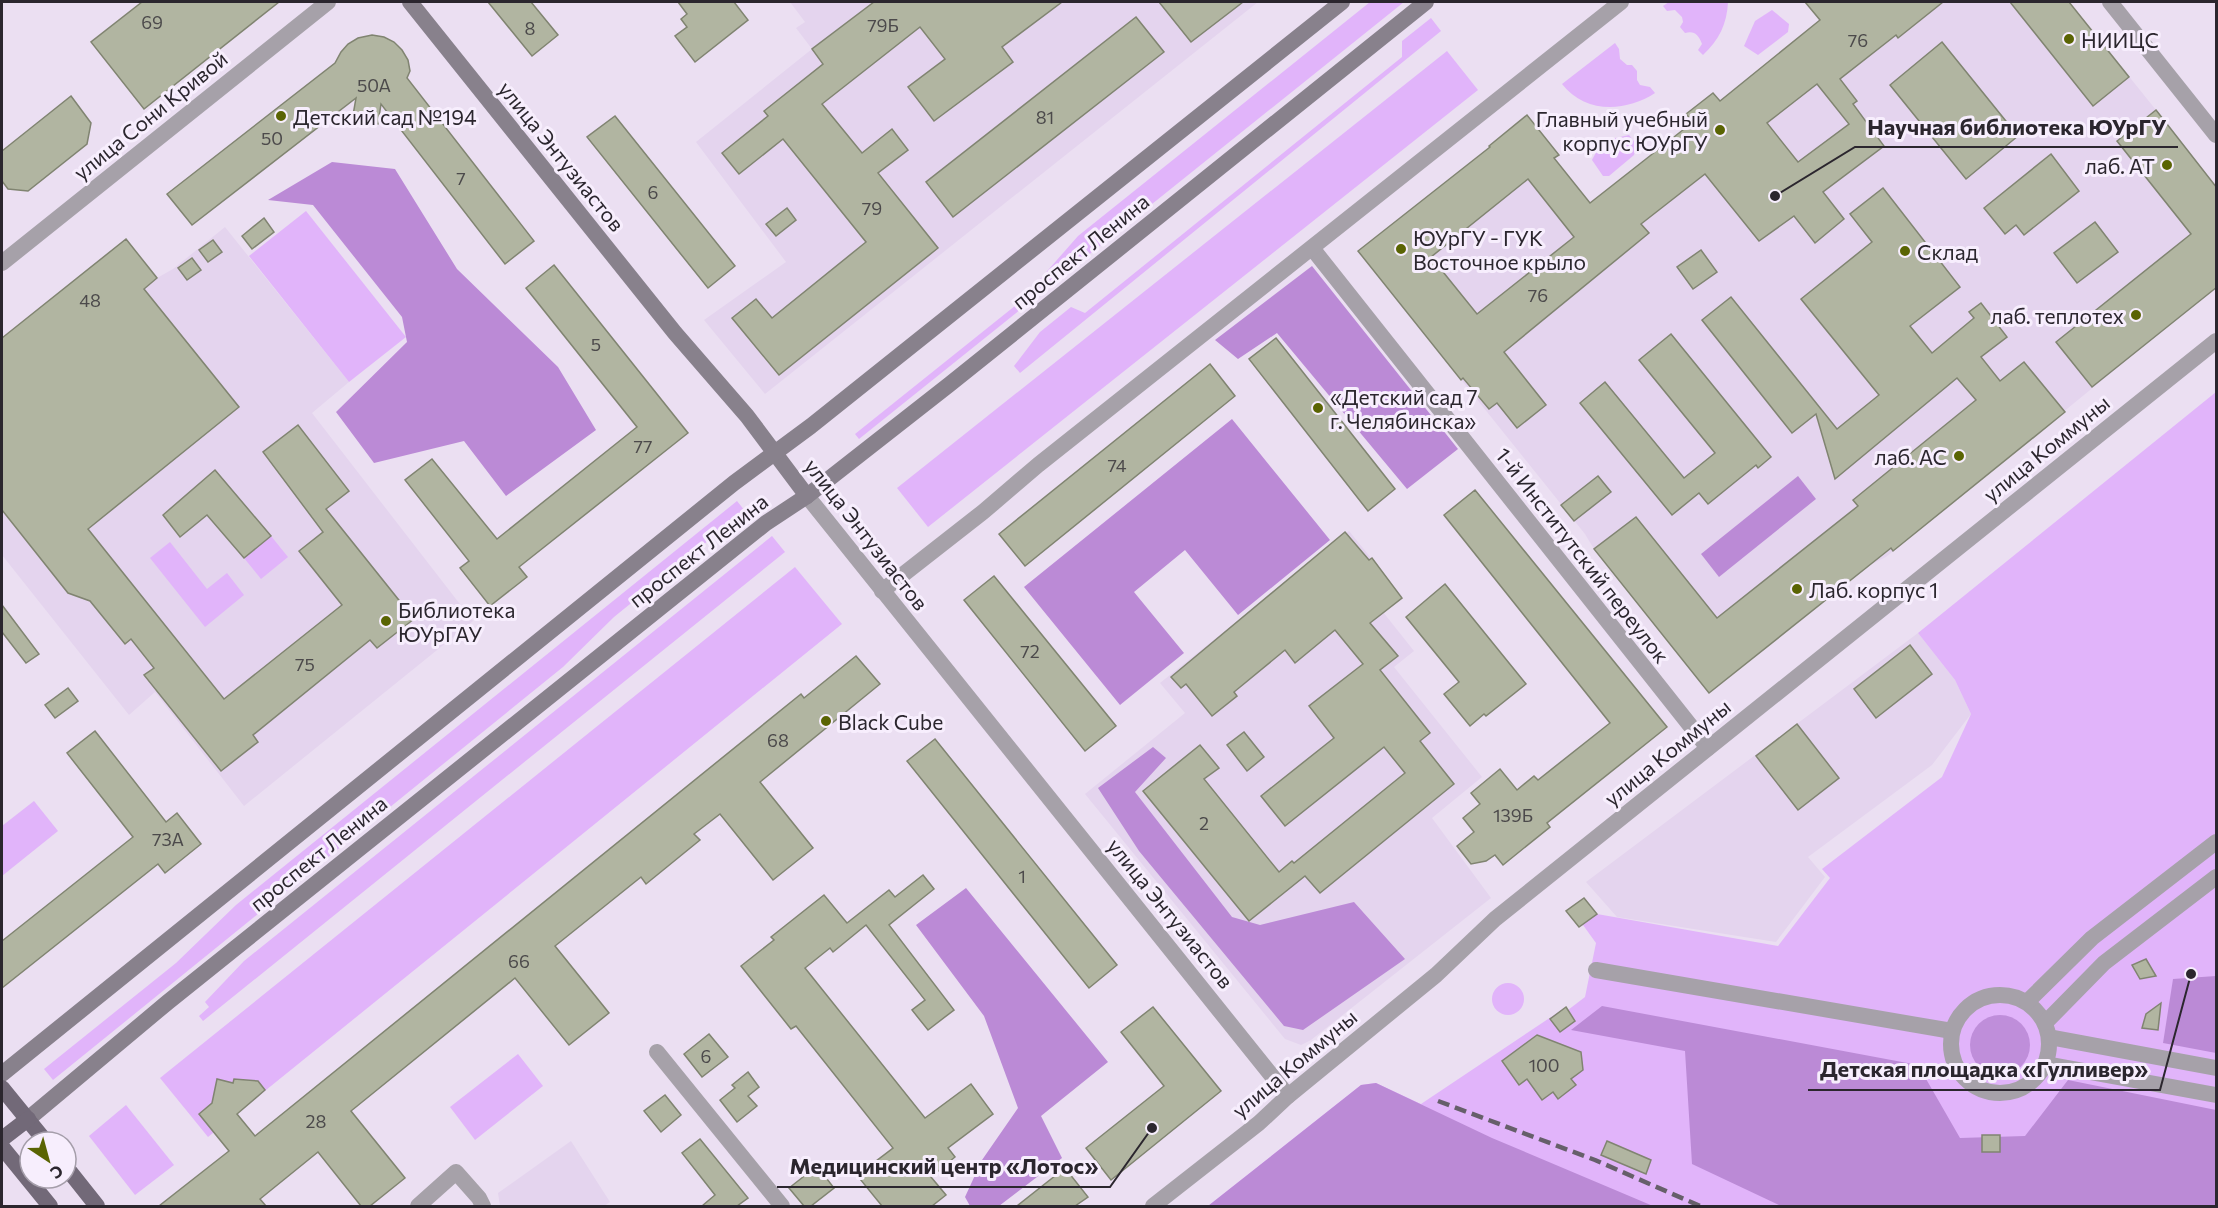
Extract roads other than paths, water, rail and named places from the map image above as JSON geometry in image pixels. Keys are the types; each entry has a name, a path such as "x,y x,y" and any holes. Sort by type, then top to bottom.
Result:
{"main road":[{"name":"улица Энтузиастов","path":"410,2 675,333 747,416 807,496"},
{"name":"проспект Ленина","path":"2,1074 734,483 775,453 1342,2"},
{"name":"проспект Ленина","path":"2,1139 168,1002 757,530 807,496 950,384 1426,2"},
{"path":"2,1088 37,1130"},
{"path":"2,1146 50,1206"},
{"path":"78,1182 97,1206"}],"street":[{"name":"улица Сони Кривой","path":"2,263 328,2"},
{"path":"882,591 983,513 1038,465 1622,2"},
{"path":"2110,2 2217,135"},
{"name":"1-й Институтский переулок","path":"1312,248 1708,748"},
{"name":"улица Коммуны","path":"1153,1206 1259,1123 1288,1095 1436,975 1495,919 2217,341"},
{"name":"улица Энтузиастов","path":"807,496 1288,1095"},
{"path":"2027,1002 2092,938 2217,842"},
{"path":"2047,1030 2104,963 2217,877"},
{"path":"1596,970 1952,1031"},
{"path":"2005,995 2027,1002 2037,1011 2047,1030 2049,1051 2046,1064 2037,1078 2023,1088 2008,1093 1991,1093 1976,1088 1963,1077 1954,1063 1950,1047 1952,1031 1958,1017 1969,1005 1982,998 2005,995"},
{"path":"2047,1030 2217,1068"},
{"path":"657,1052 782,1206"},
{"path":"2046,1064 2217,1095"},
{"path":"418,1206 456,1172 483,1206"}],"railway":[{"path":"1438,1101 1595,1160 1700,1206"}],"place":[{"name":"НИИЦС","path":"2069,39"},
{"name":"Детский сад №194","path":"281,116"},
{"name":"Главный учебный корпус ЮУрГУ","path":"1720,130"},
{"name":"лаб. АТ","path":"2167,165"},
{"name":"Научная библиотека ЮУрГУ","path":"1775,196"},
{"name":"ЮУрГУ - ГУК Восточное крыло","path":"1401,249"},
{"name":"Склад","path":"1905,251"},
{"name":"лаб. теплотех","path":"2136,315"},
{"name":"«Детский сад 7 г. Челябинска»","path":"1318,408"},
{"name":"лаб. АС","path":"1959,456"},
{"name":"Лаб. корпус 1","path":"1797,589"},
{"name":"Библиотека ЮУрГАУ","path":"386,621"},
{"name":"Black Cube","path":"826,721"},
{"name":"Детская площадка «Гулливер»","path":"2191,974"},
{"name":"Медицинский центр «Лотос»","path":"1152,1128"}]}
